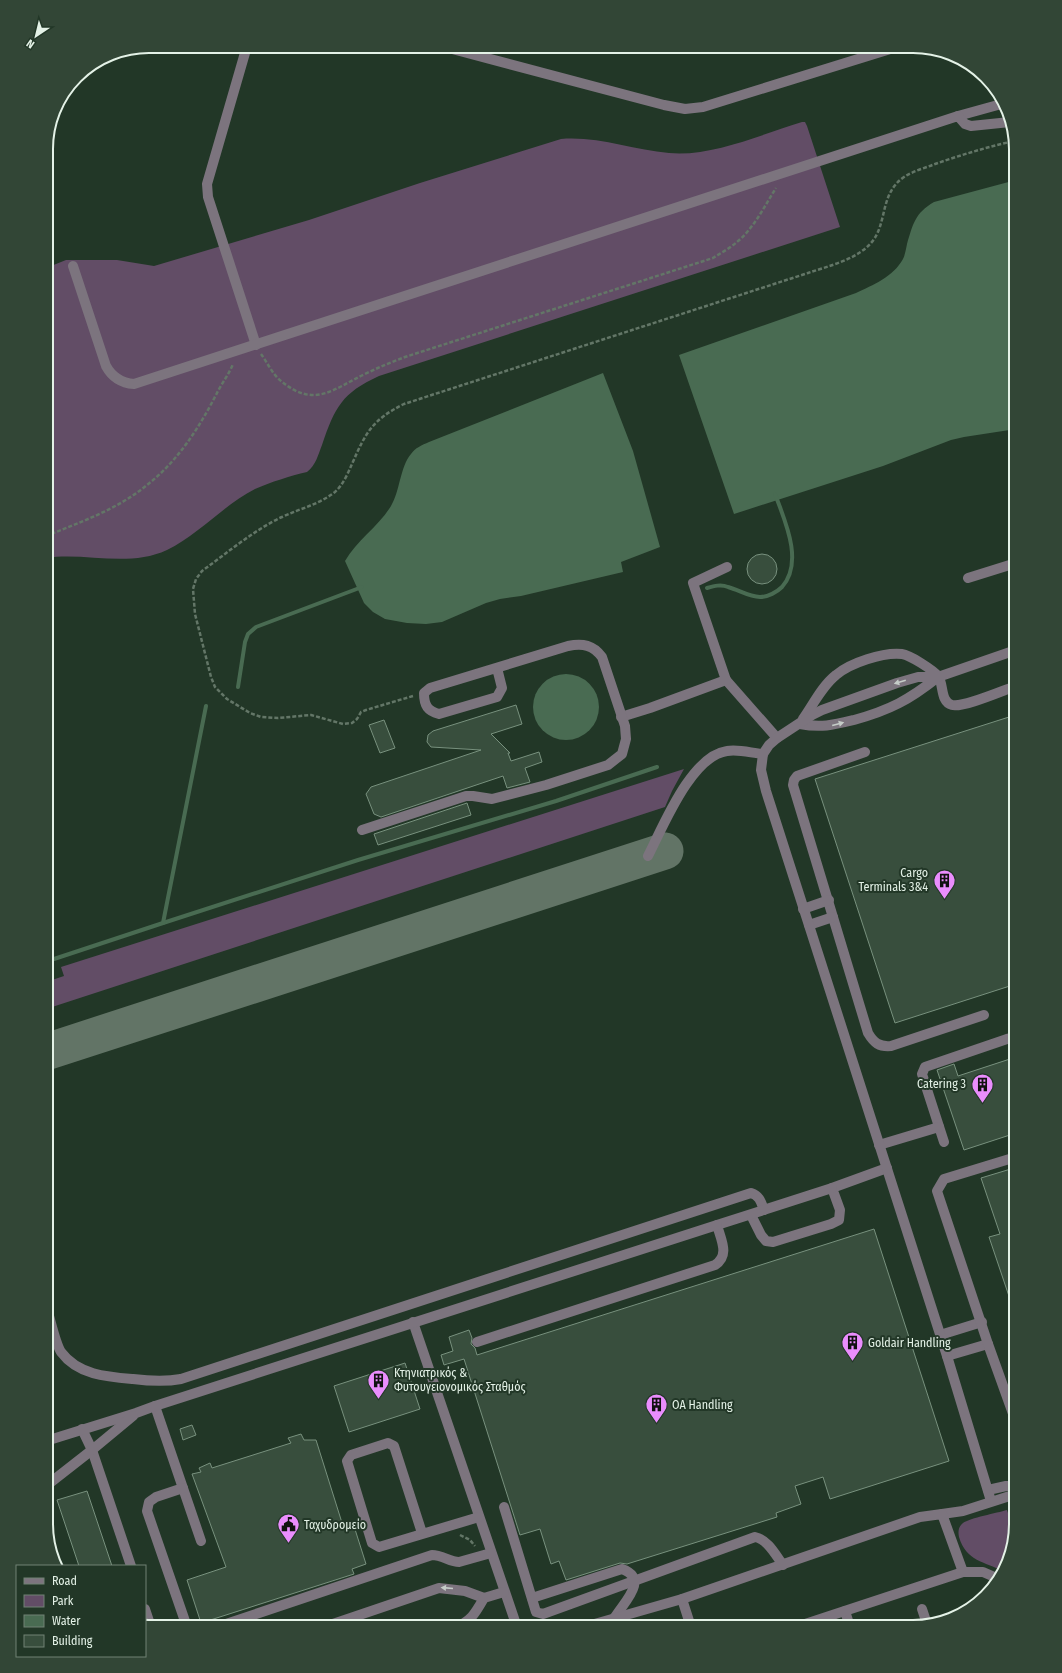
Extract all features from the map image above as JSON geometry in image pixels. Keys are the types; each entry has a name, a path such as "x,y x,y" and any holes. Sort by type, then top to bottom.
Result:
{"street":[{"path":"245,53 207,184 208,197 256,345"},
{"path":"467,53 664,105 689,109 703,108 878,53"},
{"path":"72,266 106,366 110,373 120,381 128,384 142,382 236,350 256,345 998,104"},
{"path":"958,116 965,124 971,126 1005,122"},
{"path":"968,578 1009,565"},
{"path":"727,567 693,583 726,680 777,738"},
{"path":"362,830 466,796 492,799 546,785 608,765 622,754 625,747 625,726 602,657 590,646 576,644 430,688 424,693 424,702 427,708 431,712 440,714 496,697 502,688 497,668"},
{"path":"800,724 816,727 832,726 880,713 906,700 938,677 1009,652"},
{"path":"800,724 827,684 835,675 848,666 881,655 902,654 916,660 938,677 944,698 947,703 952,706 962,705 1009,688"},
{"path":"938,677 918,677 880,688 822,710 777,738 763,754 761,770 762,780 880,1145 991,1501"},
{"path":"621,717 726,680"},
{"path":"648,856 686,784 704,762 714,755 726,751 763,754"},
{"path":"865,752 797,776 793,785 868,1034 877,1045 884,1047 984,1015"},
{"path":"803,909 828,900"},
{"path":"808,926 833,917"},
{"path":"944,1142 922,1074 925,1067 1009,1039"},
{"path":"880,1145 939,1127"},
{"path":"1009,1159 944,1179 937,1191 1009,1402"},
{"path":"53,1439 751,1215 887,1168"},
{"path":"751,1215 761,1235 766,1241 773,1242 831,1224 839,1220 840,1210 832,1188"},
{"path":"53,1328 60,1351 78,1367 88,1372 104,1377 170,1382 751,1192 757,1195 761,1200 764,1210"},
{"path":"477,1342 715,1265 723,1257 724,1251 717,1225"},
{"path":"414,1322 514,1620"},
{"path":"940,1335 982,1322"},
{"path":"947,1356 988,1344"},
{"path":"155,1406 201,1541"},
{"path":"53,1481 136,1413"},
{"path":"82,1429 92,1450 131,1565"},
{"path":"422,1533 394,1446 388,1443 351,1456 347,1461 372,1542 379,1547 479,1517"},
{"path":"988,1490 1009,1486"},
{"path":"183,1488 156,1497 149,1502 147,1511 185,1620"},
{"path":"606,1620 682,1599 920,1518 963,1511 1009,1496"},
{"path":"504,1507 536,1612 543,1614 756,1537 762,1538 783,1565"},
{"path":"942,1514 963,1572"},
{"path":"238,1620 432,1555 438,1555 454,1562 459,1562 491,1553"},
{"path":"532,1598 622,1569 633,1574 636,1587 615,1617"},
{"path":"817,1620 963,1572 983,1572 993,1576"},
{"path":"345,1620 439,1588 465,1591 484,1598 504,1592"},
{"path":"470,1620 474,1616 484,1598"},
{"path":"682,1599 689,1620"},
{"path":"922,1609 925,1619"},
{"path":"845,1611 848,1620"}],"path":[{"path":"424,693 360,712 357,719 352,723 343,724 311,715 278,718 250,714 227,699 215,687 195,614 194,589 196,579 202,571 270,524 283,516 306,509 324,500 336,491 346,478 368,429 392,410 404,404 808,273 849,258 874,240 887,199 896,185 904,177 916,171 979,150 1009,142"},
{"path":"256,345 280,381 296,391 311,395 326,394 405,356 713,258 738,242 746,233 787,172"},
{"path":"53,533 122,503 147,486 168,466 187,444 205,416 232,367 236,350"}],"green space":[{"path":"805,122 840,227 379,376 366,382 348,395 336,411 316,460 307,472 267,484 244,495 178,544 167,550 137,558 53,558 53,265 66,260 117,260 154,266 309,220 420,183 561,139 602,141 669,153 702,152 737,144"},
{"path":"684,769 665,807 53,1007 53,980 64,976 61,967"},
{"path":"1007,1510 1009,1516 1008,1537 1006,1549 998,1569 971,1556 962,1545 959,1537 959,1528 966,1521"}],"water":[{"path":"1009,182 1009,430 951,440 883,466 734,514 679,355 856,293 888,276 894,271 904,257 911,231 919,215 934,202"},
{"path":"603,373 633,451 660,547 621,562 623,572 521,596 500,599 486,603 442,622 426,624 407,623 385,619 373,612 364,603 345,561 355,546 386,514 394,500 407,459 415,450 429,442"},
{"path":"566,674 579,677 589,684 596,694 599,707 596,720 589,730 579,737 566,740 553,737 543,730 536,720 533,707 536,694 543,684 553,677"}],"building":[{"path":"762,554 773,558 777,569 773,580 762,584 751,580 747,569 751,558"},
{"path":"516,705 522,724 491,734 510,753 508,753 511,761 539,752 542,762 525,768 530,782 507,788 503,776 381,817 374,814 366,794 371,787 481,750 431,747 427,742 428,735 433,731"},
{"name":"Cargo Terminals 3&4","path":"1009,717 1009,986 895,1023 815,779"},
{"path":"384,720 395,748 380,753 369,725"},
{"path":"467,803 471,815 378,845 374,834"},
{"name":"Catering 3","path":"1009,1059 1009,1135 964,1150 937,1070 954,1064 958,1076"},
{"path":"1009,1170 1009,1296 989,1237 1000,1234 981,1178"},
{"path":"874,1229 949,1461 830,1499 823,1477 795,1486 801,1504 776,1513 777,1517 627,1564 620,1563 566,1580 559,1561 551,1564 540,1529 520,1535 464,1359 444,1365 441,1355 453,1351 449,1337 469,1330 472,1338 471,1344 475,1348 477,1355"},
{"name":"Κτηνιατρικός & Φυτουγειονομικός Σταθμός","path":"405,1363 420,1409 349,1432 334,1386"},
{"path":"192,1425 196,1435 183,1440 180,1429"},
{"name":"Ταχυδρομείο","path":"301,1434 304,1440 316,1440 343,1526 353,1523 366,1564 352,1569 354,1574 210,1620 200,1620 187,1580 226,1567 192,1474 201,1472 199,1468 210,1463 212,1468 291,1443 288,1438"},
{"path":"87,1491 112,1565 79,1565 57,1500"}],"waterway":[{"path":"707,588 723,586 752,596 760,597 772,594 782,587 792,566 792,554 787,529 775,494"},
{"path":"238,687 245,642 248,634 256,627 362,587"},
{"path":"54,959 163,923 206,706"},
{"path":"163,923 358,860 556,801 657,767"}],"taxiway":[{"path":"53,1050 665,851"}],"place":[{"name":"Cargo Terminals 3&4","path":"944,900"},
{"name":"Catering 3","path":"982,1104"},
{"name":"Goldair Handling","path":"852,1362"},
{"name":"Κτηνιατρικός & Φυτουγειονομικός Σταθμός","path":"378,1400"},
{"name":"OA Handling","path":"656,1424"},
{"name":"Ταχυδρομείο","path":"289,1544"}]}
